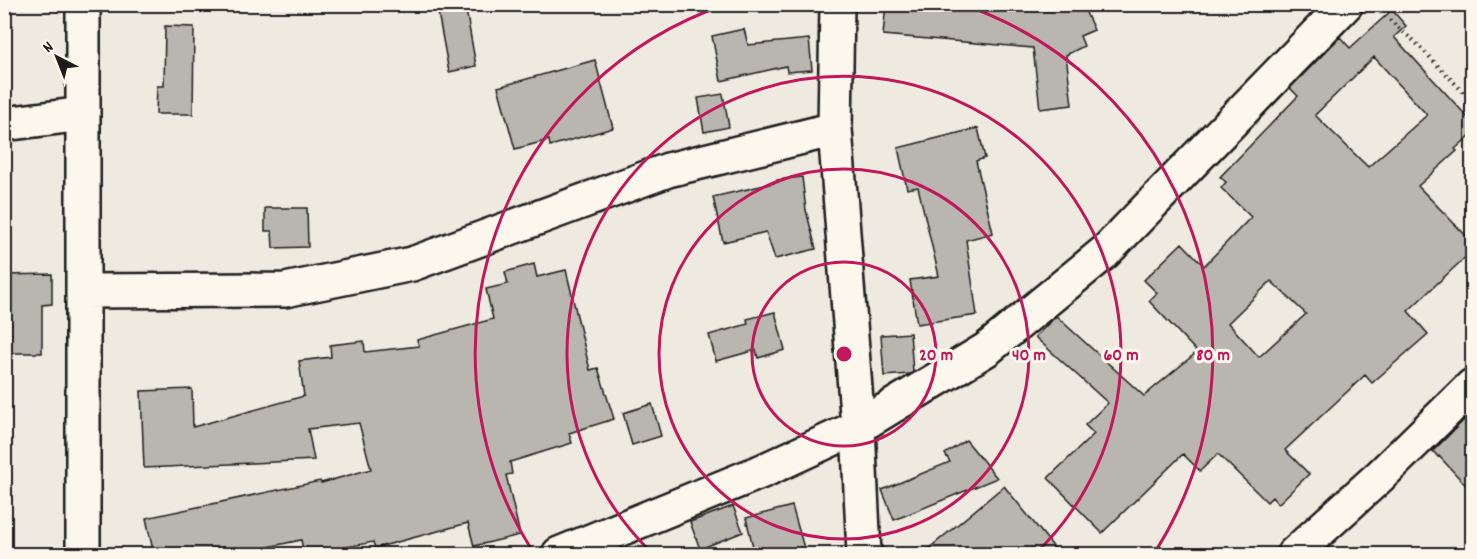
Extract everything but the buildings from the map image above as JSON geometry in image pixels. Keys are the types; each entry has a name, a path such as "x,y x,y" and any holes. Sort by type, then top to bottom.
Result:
{"street":[{"path":"83,4 84,555"},
{"path":"837,4 835,129 858,426 864,555"},
{"path":"559,555 765,470 858,426 987,349 1105,252 1359,5"},
{"path":"4,124 83,114"},
{"path":"83,291 285,290 412,264 668,170 835,129"},
{"path":"1294,555 1473,386"}],"path":[{"path":"1359,5 1416,43 1473,101"}]}
